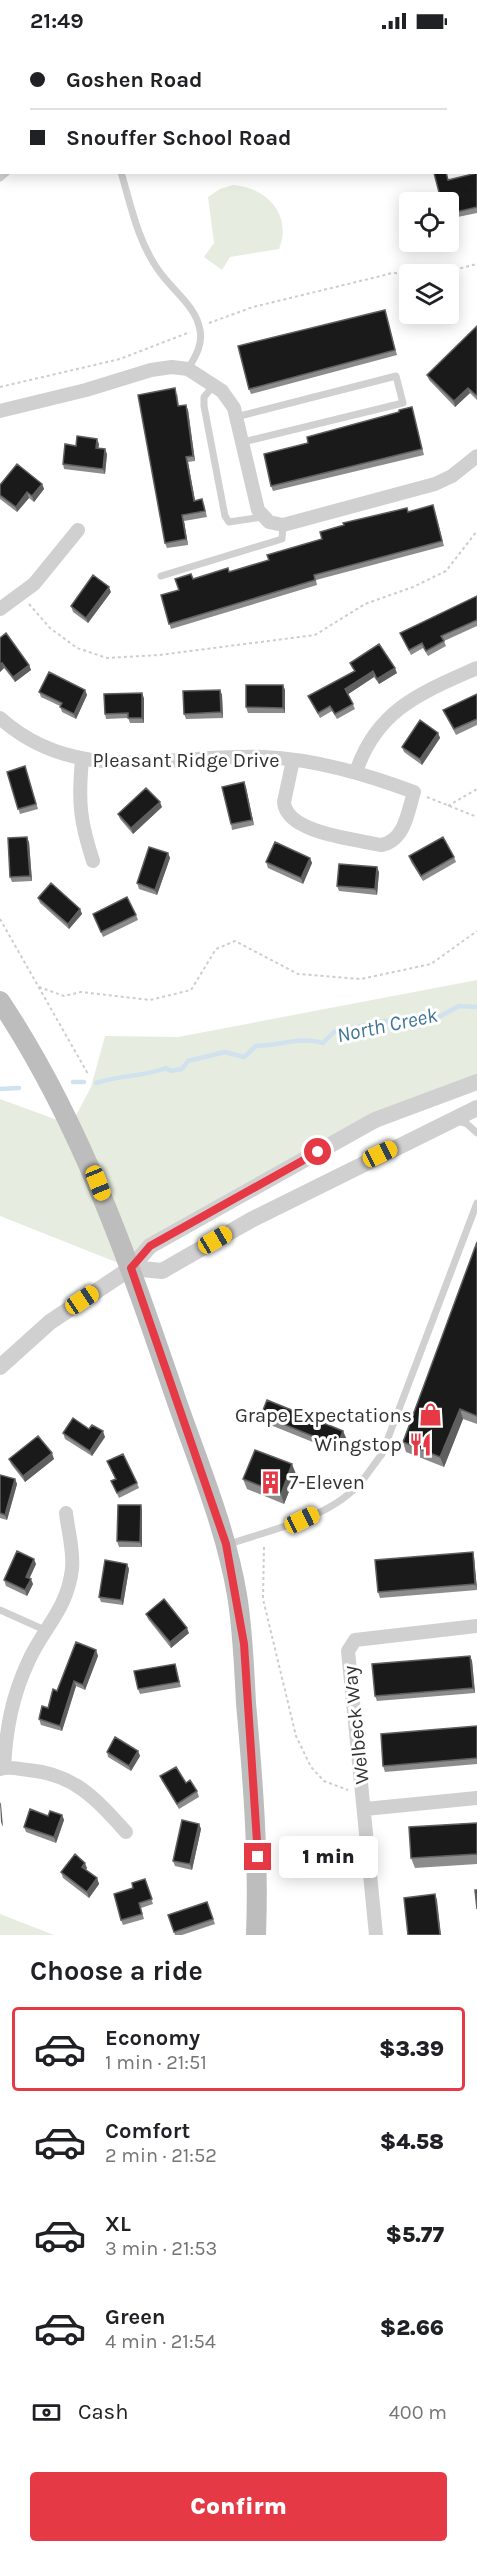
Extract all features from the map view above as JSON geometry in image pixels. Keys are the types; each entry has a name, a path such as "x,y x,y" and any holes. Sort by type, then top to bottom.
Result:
{"main road":[{"path":"0,1001 30,1047 91,1166 131,1268 226,1544 244,1644 256,1810 258,1881 256,1935"}],"street":[{"path":"0,411 86,390 151,370 188,369 214,384 228,399 243,442 258,510 269,522 283,525 435,484 452,476 477,456"},
{"path":"0,609 34,584 78,530"},
{"path":"356,772 363,751 374,732 392,713 416,695 477,668"},
{"name":"Pleasant Ridge Drive","path":"0,718 35,742 82,760 121,764 240,756 293,760 356,772 414,792"},
{"path":"82,760 78,802 82,827 93,861"},
{"path":"293,760 284,808 290,818 304,827 381,845 387,844 404,825 414,792"},
{"path":"0,1367 50,1322 131,1268 150,1246 365,1126 477,1082"},
{"path":"131,1268 162,1271 251,1220 477,1108"},
{"path":"66,1513 72,1567 57,1616 30,1658 12,1703 2,1768 43,1771 76,1784 93,1795 126,1832"},
{"name":"Welbeck Way","path":"376,1935 348,1651 355,1640 477,1626"},
{"path":"365,1809 477,1798"}],"lane":[{"path":"123,174 143,242 158,270 194,313 199,328 198,353 188,369"},
{"path":"236,417 396,376 403,403 243,442"},
{"path":"214,384 204,397 204,406 225,516 229,522 263,517"},
{"path":"161,576 282,539 283,525"},
{"path":"452,1120 467,1124 477,1133"},
{"path":"226,1544 302,1520 335,1504 361,1482 381,1454 477,1203"},
{"path":"0,1610 47,1632"}],"path":[{"path":"459,268 477,264"},
{"path":"21,594 50,628 77,648 107,658 159,655 315,635 365,604 413,587 446,571 477,531"},
{"path":"448,806 477,789"},
{"path":"414,792 477,817"},
{"path":"0,919 88,1074"},
{"path":"39,987 64,996 81,992 150,1000 191,990 216,949 235,941 298,974 361,979 431,964 477,931"},
{"path":"264,1547 263,1599 296,1736 310,1767 324,1781 341,1789 363,1793"}],"shaded area":[{"path":"233,185 256,191 274,205 282,225 282,237 279,249 230,257 222,270 204,257 214,243 208,197 220,189"},
{"path":"477,980 477,1082 461,1086 205,1214 131,1268 0,1216 0,1099 71,1125 91,1087 105,1036 178,1037"},
{"path":"0,1914 54,1935 0,1935"}],"building":[{"path":"434,174 446,174 448,180 477,174 477,207 459,211 459,192 439,192"},
{"path":"385,310 395,350 249,389 238,346"},
{"path":"477,326 477,394 468,388 454,401 427,375"},
{"path":"175,388 178,406 186,405 193,456 186,457 194,501 202,499 205,511 182,515 186,539 165,543 138,395"},
{"path":"412,407 422,449 271,486 264,454 308,443 307,437"},
{"path":"77,436 97,439 96,448 105,449 103,469 63,464 65,444 76,446"},
{"path":"17,464 42,484 32,496 27,492 16,507 0,495 0,485"},
{"path":"433,505 442,541 314,575 315,580 169,624 161,595 179,590 175,579 191,574 193,579 228,568 229,572 269,560 267,555 322,539 320,532 344,525 343,523 407,508 408,512"},
{"path":"93,575 109,587 86,618 71,606"},
{"path":"477,596 477,620 441,636 444,641 426,651 422,643 409,650 400,633"},
{"path":"6,633 29,665 13,677 2,663 0,665 0,638"},
{"path":"379,644 395,668 377,679 373,671 345,689 353,704 335,714 330,706 318,713 308,696 355,671 350,663"},
{"path":"49,672 85,690 74,714 60,707 62,703 39,692"},
{"path":"246,685 283,685 283,708 246,707"},
{"path":"220,690 221,712 184,714 183,691"},
{"path":"142,693 142,718 128,718 128,713 105,714 104,694"},
{"path":"477,694 477,719 454,729 443,710"},
{"path":"420,720 438,733 420,759 402,747"},
{"path":"25,766 36,804 18,809 7,772"},
{"path":"244,782 252,820 231,824 222,787"},
{"path":"146,788 160,802 131,828 118,814"},
{"path":"27,837 30,876 10,877 8,838"},
{"path":"443,837 454,857 421,876 409,856"},
{"path":"275,842 310,858 301,878 266,862"},
{"path":"149,847 168,853 155,890 137,883"},
{"path":"339,864 377,867 375,889 337,886"},
{"path":"51,883 80,909 68,924 38,898"},
{"path":"127,897 136,915 101,932 93,914"},
{"path":"477,1242 477,1416 460,1409 440,1457 403,1442"},
{"path":"267,1400 343,1431 337,1446 261,1415"},
{"path":"73,1418 89,1429 92,1425 103,1431 90,1451 63,1433"},
{"path":"38,1436 52,1453 23,1476 9,1459"},
{"name":"7-Eleven","path":"255,1450 292,1464 281,1494 243,1479"},
{"path":"123,1454 137,1483 117,1493 111,1481 116,1479 107,1461"},
{"path":"0,1475 15,1479 5,1515 0,1513"},
{"path":"118,1505 141,1505 140,1542 117,1541"},
{"path":"17,1551 34,1559 26,1577 31,1579 25,1590 4,1580"},
{"path":"473,1552 475,1584 378,1592 375,1560"},
{"path":"105,1560 127,1564 121,1600 99,1597"},
{"path":"164,1599 187,1628 170,1642 146,1614"},
{"path":"76,1642 96,1650 83,1685 74,1681 60,1726 39,1719 42,1706 48,1708 53,1689 57,1691"},
{"path":"470,1656 473,1688 375,1696 372,1664"},
{"path":"175,1664 179,1682 138,1689 134,1671"},
{"path":"477,1726 477,1758 383,1766 381,1734"},
{"path":"115,1737 138,1751 129,1766 107,1752"},
{"path":"176,1767 186,1783 190,1780 197,1791 177,1804 160,1776"},
{"path":"30,1809 48,1816 50,1811 62,1815 54,1837 24,1827"},
{"path":"182,1820 199,1824 190,1864 173,1861"},
{"path":"477,1823 477,1854 411,1858 409,1827"},
{"path":"75,1854 85,1863 82,1867 97,1878 87,1892 61,1872"},
{"path":"145,1879 152,1899 139,1903 142,1914 121,1920 114,1894 133,1888 132,1883"},
{"path":"435,1894 440,1935 408,1935 404,1898"},
{"path":"207,1902 213,1919 174,1932 168,1915"}],"waterway":[{"name":"North Creek","path":"96,1083 166,1068 171,1071 182,1069 188,1061 225,1052 244,1057 256,1046 298,1041 323,1043 334,1032 385,1021 401,1023 415,1017 439,1017 459,1006 477,1007"},
{"name":"North Creek","path":"73,1082 84,1082"},
{"name":"North Creek","path":"0,1089 19,1088"}],"place":[{"name":"Grape Expectations","path":"430,1415"},
{"name":"Wingstop","path":"420,1444"},
{"name":"7-Eleven","path":"271,1482"}],"route":[{"path":"258,1857 244,1644 237,1594 226,1544 131,1268 150,1246 318,1152"}]}
